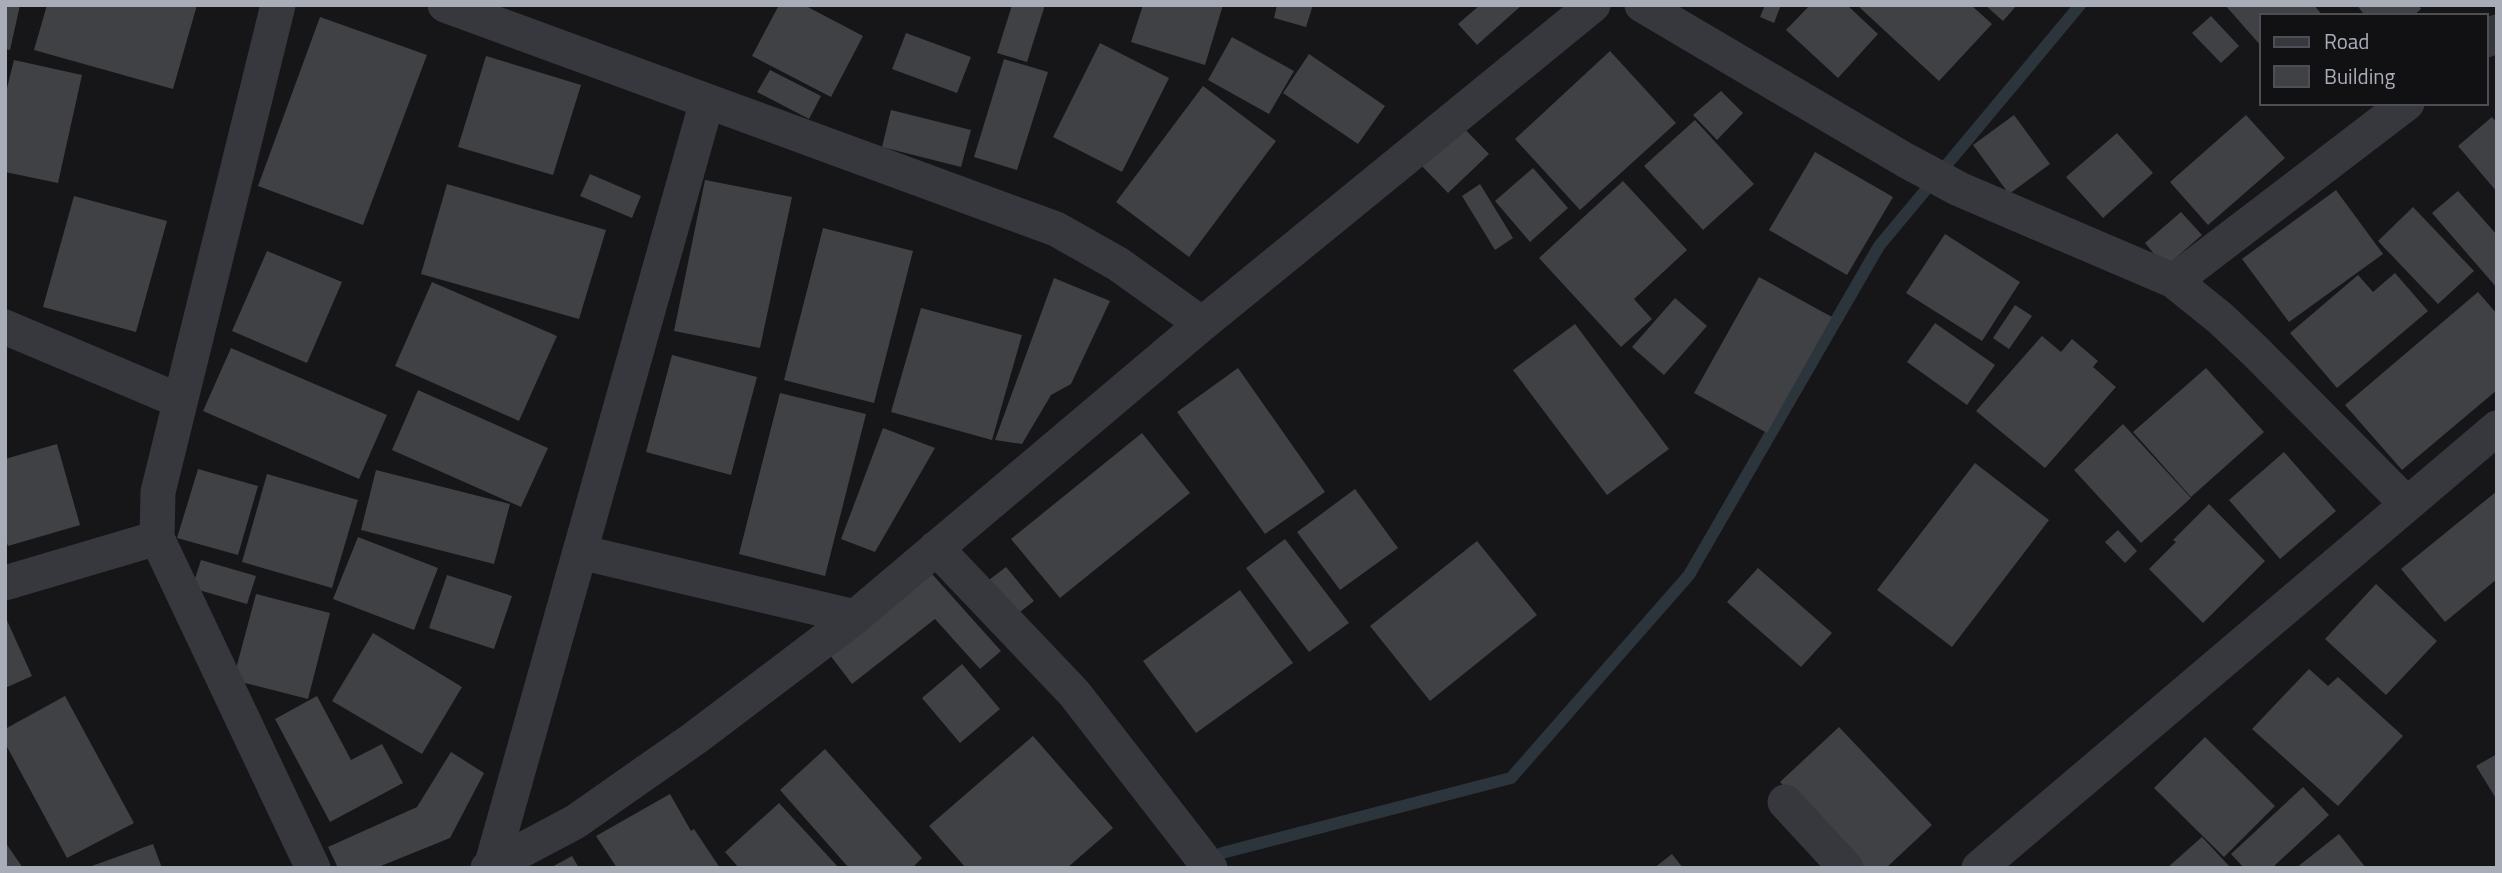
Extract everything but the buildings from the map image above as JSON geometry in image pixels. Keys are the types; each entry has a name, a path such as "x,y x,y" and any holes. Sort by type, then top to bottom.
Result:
{"street":[{"path":"278,5 158,492 158,538 313,868"},
{"path":"445,5 1056,229 1118,264 1202,324"},
{"path":"489,867 575,822 695,738 855,617 1202,324 1593,5"},
{"path":"1642,5 1959,189 2174,281 2220,317 2407,504"},
{"path":"489,867 707,101"},
{"path":"2174,281 2404,105"},
{"path":"5,327 180,401"},
{"path":"1979,868 2497,428"},
{"path":"5,583 158,538"},
{"path":"936,548 1074,692 1210,868"},
{"path":"580,552 855,617"},
{"path":"1785,802 1846,868"}],"waterway":[{"path":"1222,853 1511,778 1689,575 1879,246 2080,5"}]}
